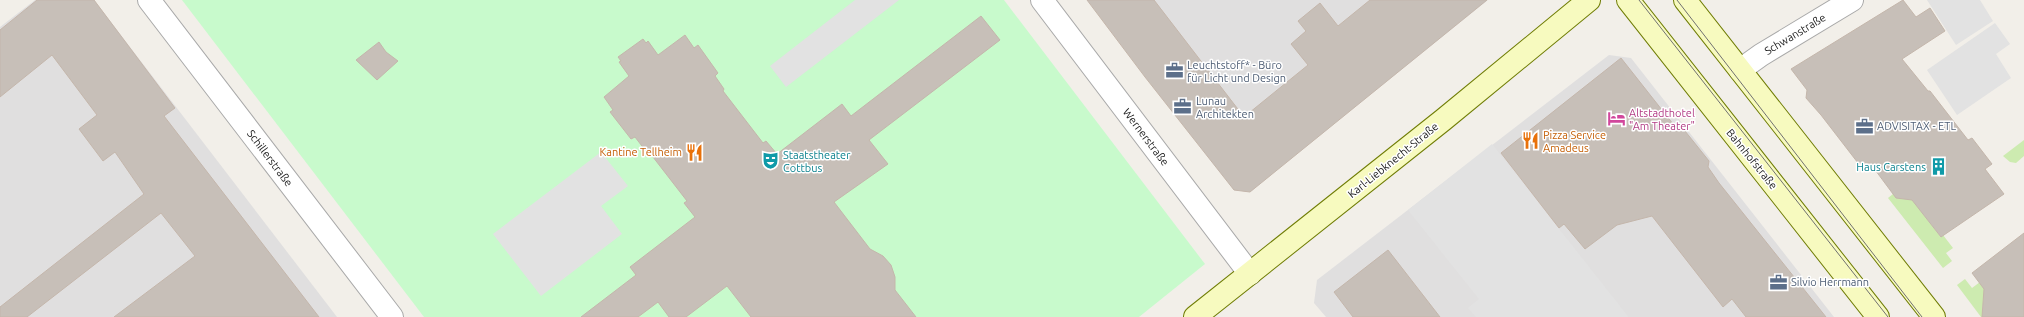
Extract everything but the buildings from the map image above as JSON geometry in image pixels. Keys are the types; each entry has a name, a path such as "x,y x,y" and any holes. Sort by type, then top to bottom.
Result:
{"street":[{"name":"Schillerstraße","path":"149,0 392,317"},
{"name":"Wernerstraße","path":"1042,0 1250,274"},
{"name":"Karl-Liebknecht-Straße","path":"1195,317 1444,120 1589,0"},
{"name":"Bahnhofstraße","path":"1628,0 1878,317"},
{"path":"1685,0 1934,317"},
{"name":"Schwanstraße","path":"1740,70 1761,55 1852,0"}],"shaded area":[{"path":"35,0 94,0 337,317 0,317 0,27"},
{"path":"855,0 899,0 786,87 770,66"},
{"path":"1090,0 1488,0 1250,192 1234,190"},
{"path":"1927,0 1980,0 1993,21 1956,45"},
{"path":"1995,23 2010,44 1996,54 2011,78 1957,115 1927,70"},
{"path":"1609,55 1631,58 1834,317 1326,317 1314,303 1317,280"},
{"path":"1492,144 1628,317 1476,317 1468,308 1479,299 1408,210"},
{"path":"601,152 628,186 601,206 622,234 541,296 493,234"}],"green space":[{"path":"182,0 1004,0 1205,264 1139,317 424,317"},
{"path":"2024,140 2024,156 2016,163 2010,162 2003,156"},
{"path":"1893,194 1909,195 1941,237 1943,235 1953,248 1946,253 1952,261 1943,268 1888,198"},
{"path":"1965,279 1972,288 1980,282 1988,293 1984,297 1982,311 1987,317 1981,317 1957,285"}],"tram line":[{"path":"1639,0 1888,317"},
{"path":"1677,0 1922,317"}],"place":[{"name":"Leuchtstoff* - Büro für Licht und Design","path":"1174,71"},
{"name":"Lunau Architekten","path":"1183,107"},
{"name":"Altstadthotel \"Am Theater\"","path":"1616,119"},
{"name":"ADVISITAX - ETL","path":"1864,126"},
{"name":"Pizza Service Amadeus","path":"1530,141"},
{"name":"Kantine Tellheim","path":"695,152"},
{"name":"Staatstheater Cottbus","path":"770,161"},
{"name":"Haus Carstens","path":"1939,167"},
{"name":"Silvio Herrmann","path":"1778,282"}]}
